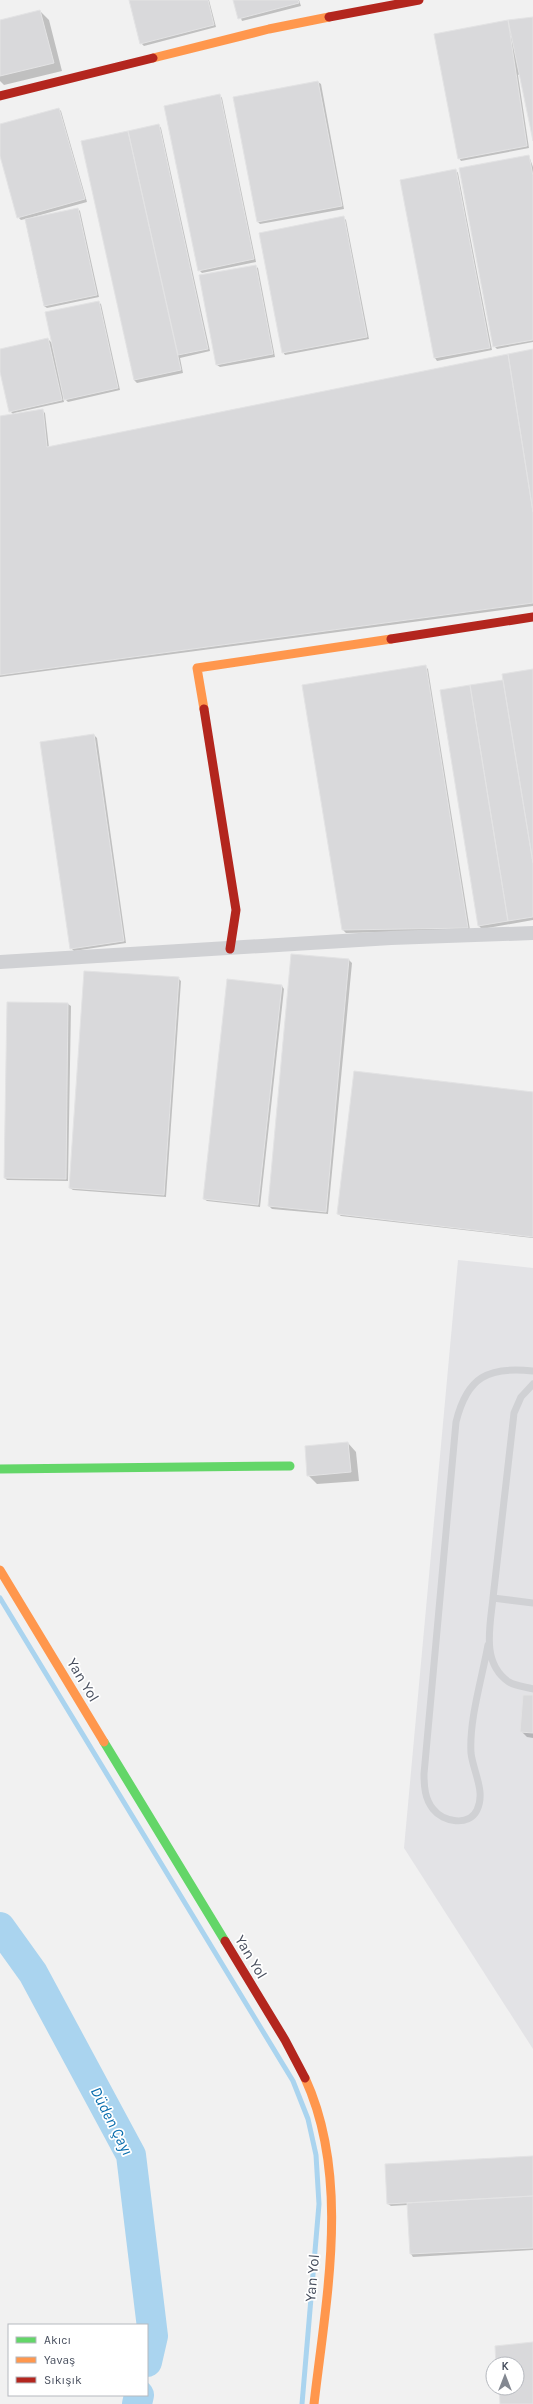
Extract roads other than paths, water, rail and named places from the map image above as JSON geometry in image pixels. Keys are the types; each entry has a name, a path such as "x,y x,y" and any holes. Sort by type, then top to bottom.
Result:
{"street":[{"path":"0,96 269,29 419,0"},
{"path":"230,949 236,910 197,668 533,617"},
{"path":"0,962 391,938 533,933"},
{"path":"0,1469 290,1466"},
{"name":"Yan Yol","path":"0,1570 285,2040 314,2101 325,2148 330,2180 330,2236 314,2404"}],"lane":[{"path":"533,1370 506,1369 485,1374 471,1387 461,1402 456,1422 424,1774 424,1788 433,1809 441,1817 451,1820 462,1821 471,1817 477,1810 480,1800 480,1790 473,1764 471,1737 488,1645 514,1413 521,1397 533,1384"},
{"path":"493,1598 533,1603"},
{"path":"488,1645 495,1667 509,1683 533,1689"}],"waterway":[{"path":"0,1598 293,2081 308,2119 316,2155 319,2204 302,2404"},
{"name":"Düden Çayı","path":"0,1927 33,1973 131,2155 153,2336 148,2358"},
{"name":"Düden Çayı","path":"137,2404 139,2396"}]}
